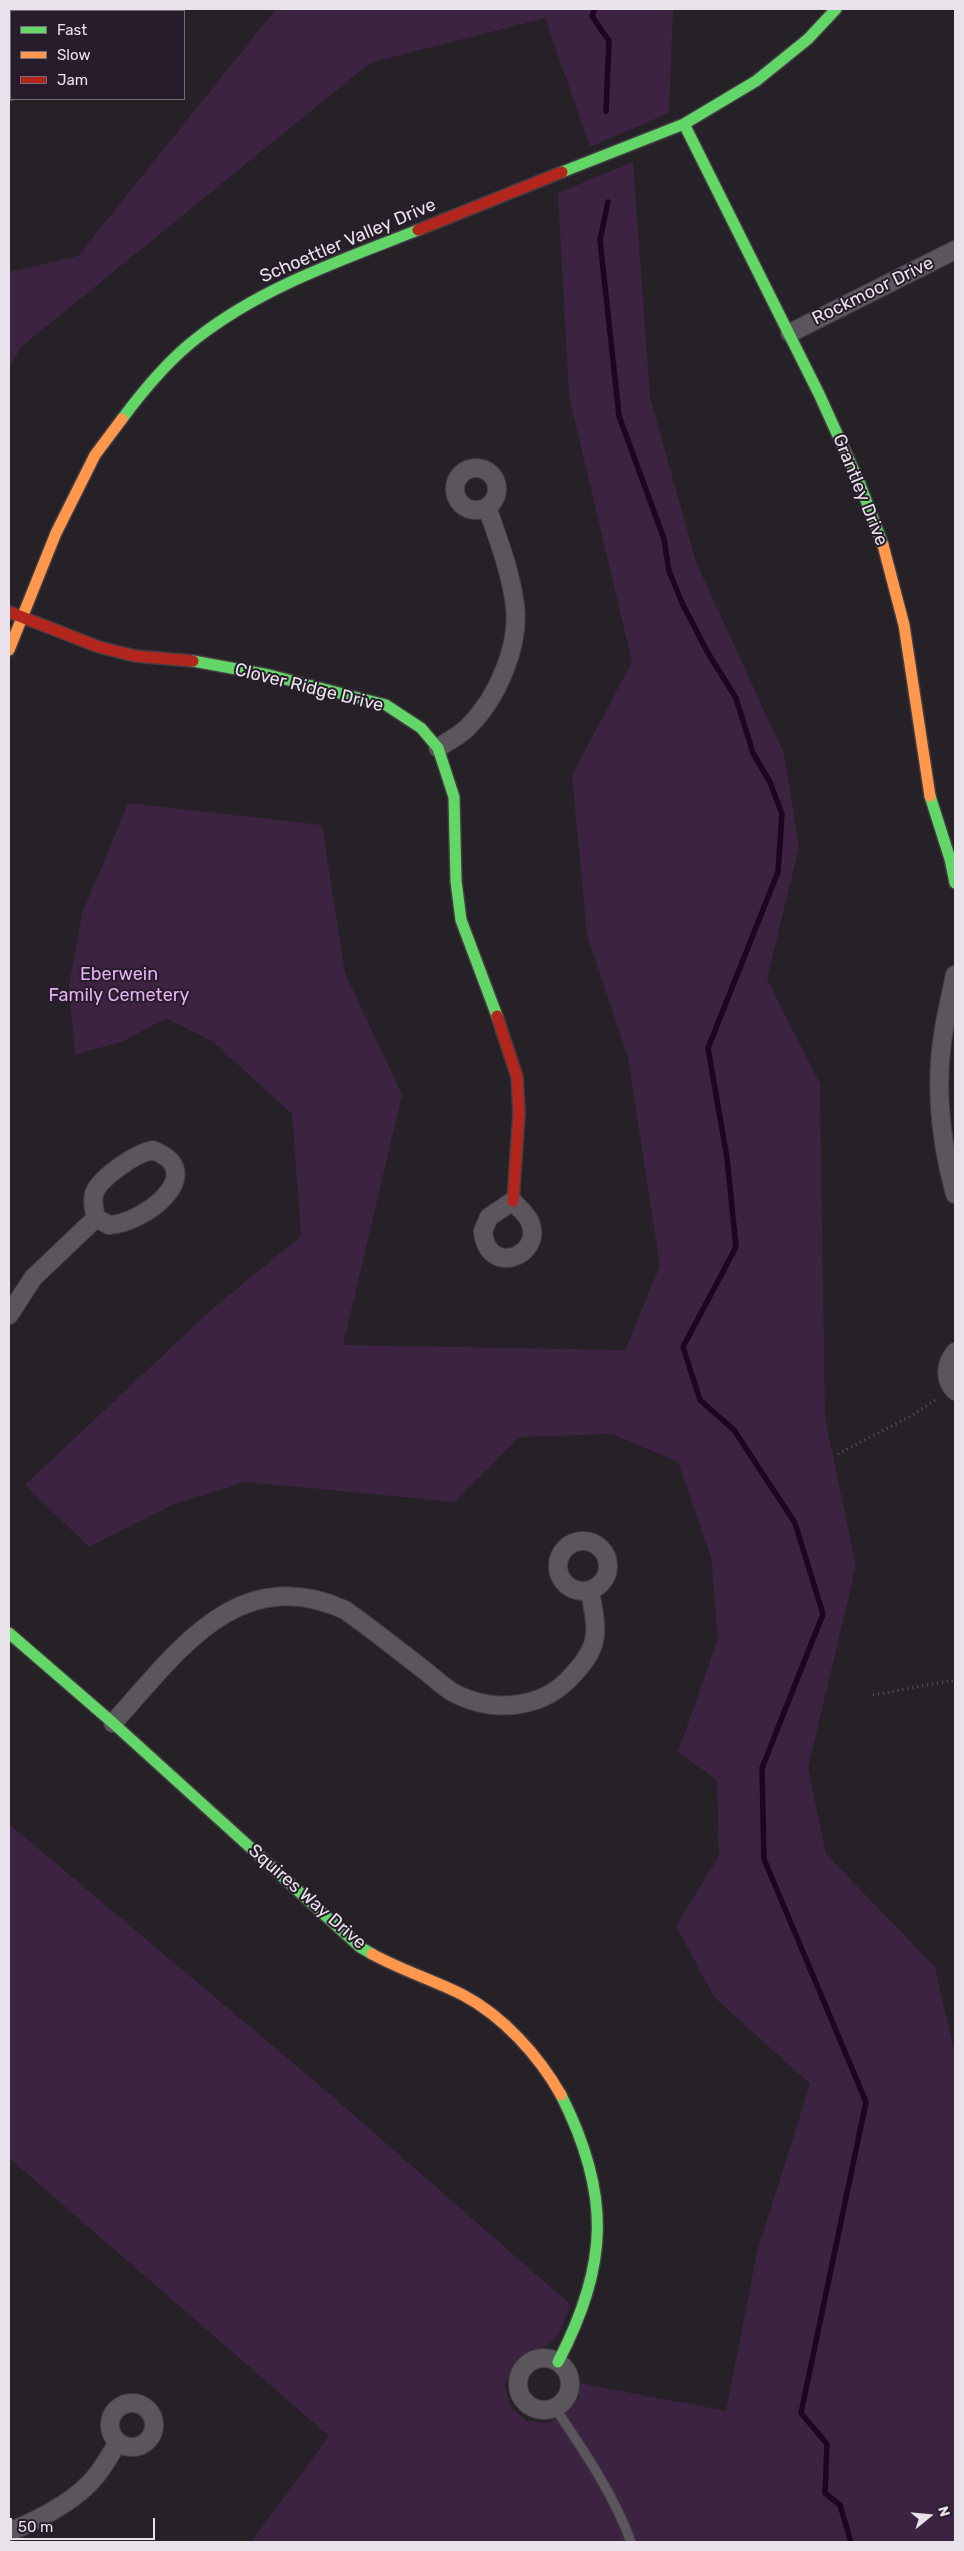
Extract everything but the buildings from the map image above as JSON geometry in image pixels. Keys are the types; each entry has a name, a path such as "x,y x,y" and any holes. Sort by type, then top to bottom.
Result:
{"street":[{"name":"Schoettler Valley Drive","path":"9,650 56,533 95,455 142,393 196,338 262,295 332,264 684,124 756,81 808,39 836,9"},
{"name":"Grantley Drive","path":"684,124 790,332 849,457 875,522 891,571 901,614 918,739 930,799 954,866 955,883"},
{"name":"Rockmoor Drive","path":"790,332 955,250"},
{"path":"438,748 468,728 491,700 504,672 514,634 516,608 510,577 487,507"},
{"name":"Clover Ridge Drive","path":"9,612 99,647 135,656 193,661 269,675 386,705 421,728 438,748 454,797 456,881 461,920 507,1041 517,1077 519,1113 513,1201"},
{"path":"955,974 943,1035 939,1082 949,1116 946,1159 955,1194"},
{"path":"152,1150 172,1160 176,1169 176,1178 172,1187 142,1215 119,1225 109,1225 96,1218 92,1204 95,1192 132,1157 152,1150"},
{"path":"9,1315 33,1278 96,1218"},
{"path":"955,1352 947,1366 947,1374 955,1391"},
{"path":"113,1723 196,1634 242,1604 264,1598 282,1596 326,1601 345,1610 456,1695 501,1707 522,1704 542,1697 564,1684 593,1650 596,1628 590,1591"},
{"name":"Squires Way Drive","path":"9,1633 113,1723 360,1947 397,1968 481,2005 515,2034 541,2063 560,2091 576,2122 587,2155 596,2205 598,2243 592,2278 582,2313 558,2362"},
{"path":"550,2358 558,2362 568,2375 570,2383 565,2399 554,2408 543,2410 527,2404 522,2398 518,2381 520,2372 533,2360 550,2358"},
{"path":"9,2532 50,2513 95,2478 118,2444"}],"lane":[{"path":"554,2408 595,2468 621,2514 631,2542"}],"path":[{"path":"838,1454 911,1416 937,1399"},
{"path":"874,1695 955,1680"}],"green space":[{"path":"276,9 673,9 669,113 590,147 545,18 370,63 21,347 9,368 9,272 78,256"},
{"name":"Eberwein Family Cemetery","path":"633,162 650,397 696,562 784,754 799,847 767,979 820,1084 825,1418 856,1566 808,1768 826,1854 935,1967 955,2055 955,2542 251,2542 329,2436 9,2158 9,1824 318,2084 571,2305 559,2333 546,2346 514,2364 505,2385 511,2408 527,2421 549,2423 565,2412 579,2398 579,2383 726,2411 757,2252 810,2084 714,1997 676,1926 719,1856 717,1780 678,1752 718,1639 711,1557 678,1462 612,1434 519,1437 455,1502 245,1482 172,1505 89,1547 25,1485 210,1311 301,1236 292,1114 212,1041 166,1018 124,1041 75,1055 69,985 82,914 128,803 322,825 345,973 402,1095 343,1345 625,1350 660,1266 628,1057 587,935 572,775 632,662 569,396 558,193"}],"waterway":[{"path":"595,9 592,16 609,41 606,111"},
{"path":"608,202 600,240 619,416 664,539 669,571 683,605 708,653 736,698 753,753 770,782 782,814 778,872 708,1048 727,1158 736,1247 683,1347 700,1400 734,1430 795,1523 823,1614 762,1768 764,1859 866,2102 801,2413 827,2444 825,2493 840,2505 851,2542"}],"traffic: fast":[{"path":"562,172 684,124 756,81 808,39 836,9"},
{"path":"684,124 819,394 859,482 883,545"},
{"path":"122,419 177,355 222,320 275,289 303,276 418,230"},
{"path":"193,661 269,675 386,705 421,728 438,748 454,797 456,881 461,920 497,1016"},
{"path":"930,796 950,859 955,883"},
{"path":"9,1633 113,1723 360,1947 372,1954"},
{"path":"558,2362 575,2326 587,2293 595,2261 597,2229 595,2197 589,2165 561,2095"}],"traffic: slow":[{"path":"9,650 56,533 95,455 122,419"},
{"path":"883,545 904,625 930,796"},
{"path":"372,1954 463,1995 492,2014 519,2038 531,2052 561,2095"}],"traffic: jam":[{"path":"418,230 562,172"},
{"path":"9,612 99,647 135,656 193,661"},
{"path":"497,1016 517,1077 519,1113 513,1201"}]}
